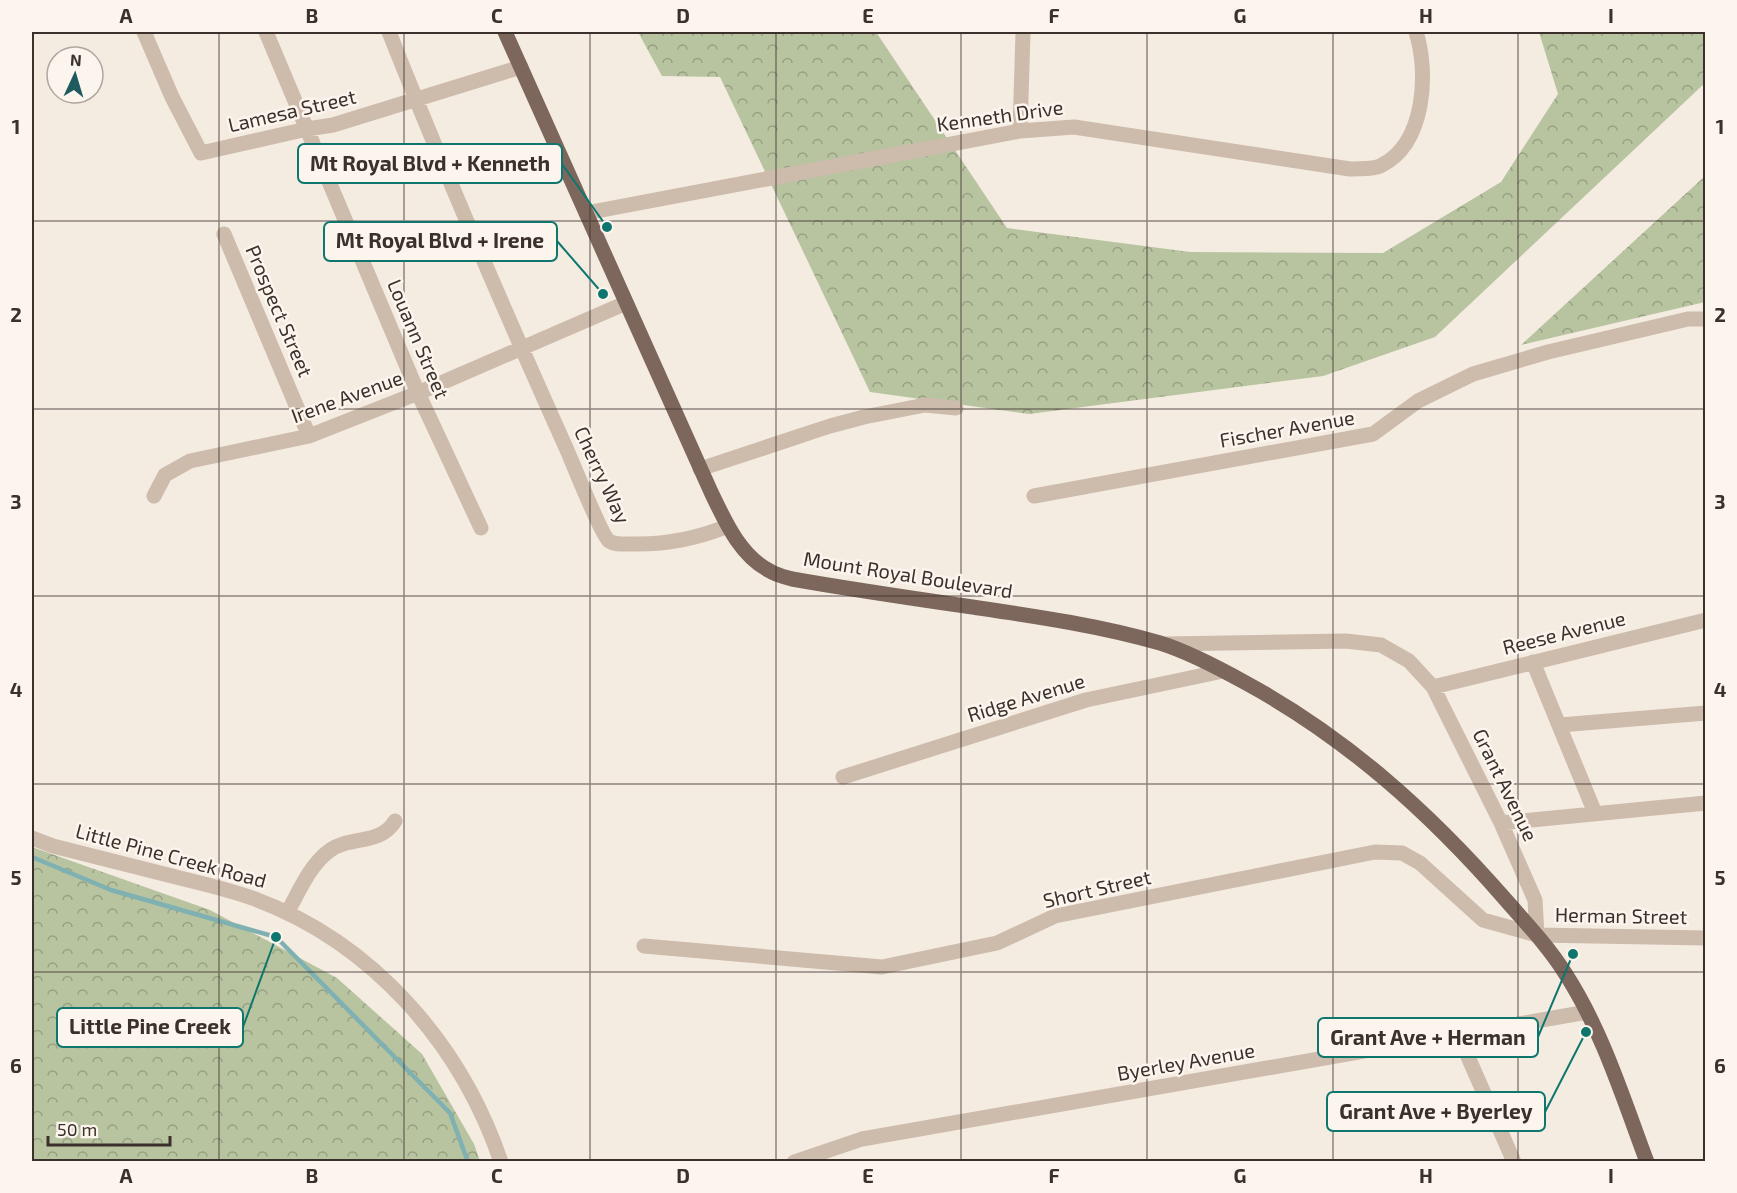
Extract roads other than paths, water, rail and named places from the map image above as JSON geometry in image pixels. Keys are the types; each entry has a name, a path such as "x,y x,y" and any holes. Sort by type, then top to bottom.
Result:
{"main road":[{"name":"Mount Royal Boulevard","path":"505,32 700,469 728,526 754,560 769,571 792,579 1092,626 1164,644 1224,671 1304,717 1374,768 1430,819 1477,867 1537,935"},
{"path":"1537,935 1565,972 1587,1012 1647,1161"}],"street":[{"name":"Lamesa Street","path":"144,32 172,97 201,153 333,125 521,67"},
{"name":"Louann Street","path":"266,32 418,393 481,528"},
{"name":"Cherry Way","path":"389,32 521,348 604,538 612,543 647,544 683,541 728,526"},
{"path":"1020,131 1023,32"},
{"name":"Kenneth Drive","path":"586,213 1020,131 1074,127 1350,169 1381,166 1403,148 1419,116 1423,79 1420,44 1416,32"},
{"name":"Prospect Street","path":"224,234 309,436"},
{"name":"Irene Avenue","path":"154,496 165,475 190,461 309,436 418,393 626,303"},
{"name":"Fischer Avenue","path":"1034,496 1373,435 1418,401 1473,374 1548,352 1688,319 1706,319"},
{"path":"700,469 830,426 873,415 925,405 956,408"},
{"name":"Reese Avenue","path":"1433,687 1706,620"},
{"name":"Grant Avenue","path":"1164,644 1346,640 1381,645 1408,661 1433,687 1501,824 1535,900 1537,935"},
{"path":"1533,662 1595,813"},
{"name":"Ridge Avenue","path":"843,777 1086,700 1224,671"},
{"path":"1560,724 1706,713"},
{"path":"1501,824 1706,803"},
{"path":"287,913 308,874 329,850 384,834 395,821"},
{"name":"Little Pine Creek Road","path":"32,838 53,846 218,887 255,899 287,913 343,946 407,1001 454,1062 477,1102 493,1136 501,1161"},
{"name":"Short Street","path":"644,946 882,967 997,944 1055,916 1375,852 1402,854 1420,863 1483,920 1537,935"},
{"name":"Herman Street","path":"1537,935 1706,938"},
{"name":"Byerley Avenue","path":"794,1161 810,1159 862,1139 1587,1012"},
{"path":"1460,1035 1514,1161"}],"waterway":[{"path":"32,857 111,890 276,937 450,1113 468,1162"}],"place":[{"name":"Mt Royal Blvd + Kenneth","path":"607,227"},
{"name":"Mt Royal Blvd + Irene","path":"603,294"},
{"name":"Little Pine Creek","path":"276,937"},
{"name":"Grant Ave + Herman","path":"1573,954"},
{"name":"Grant Ave + Byerley","path":"1586,1032"}]}
